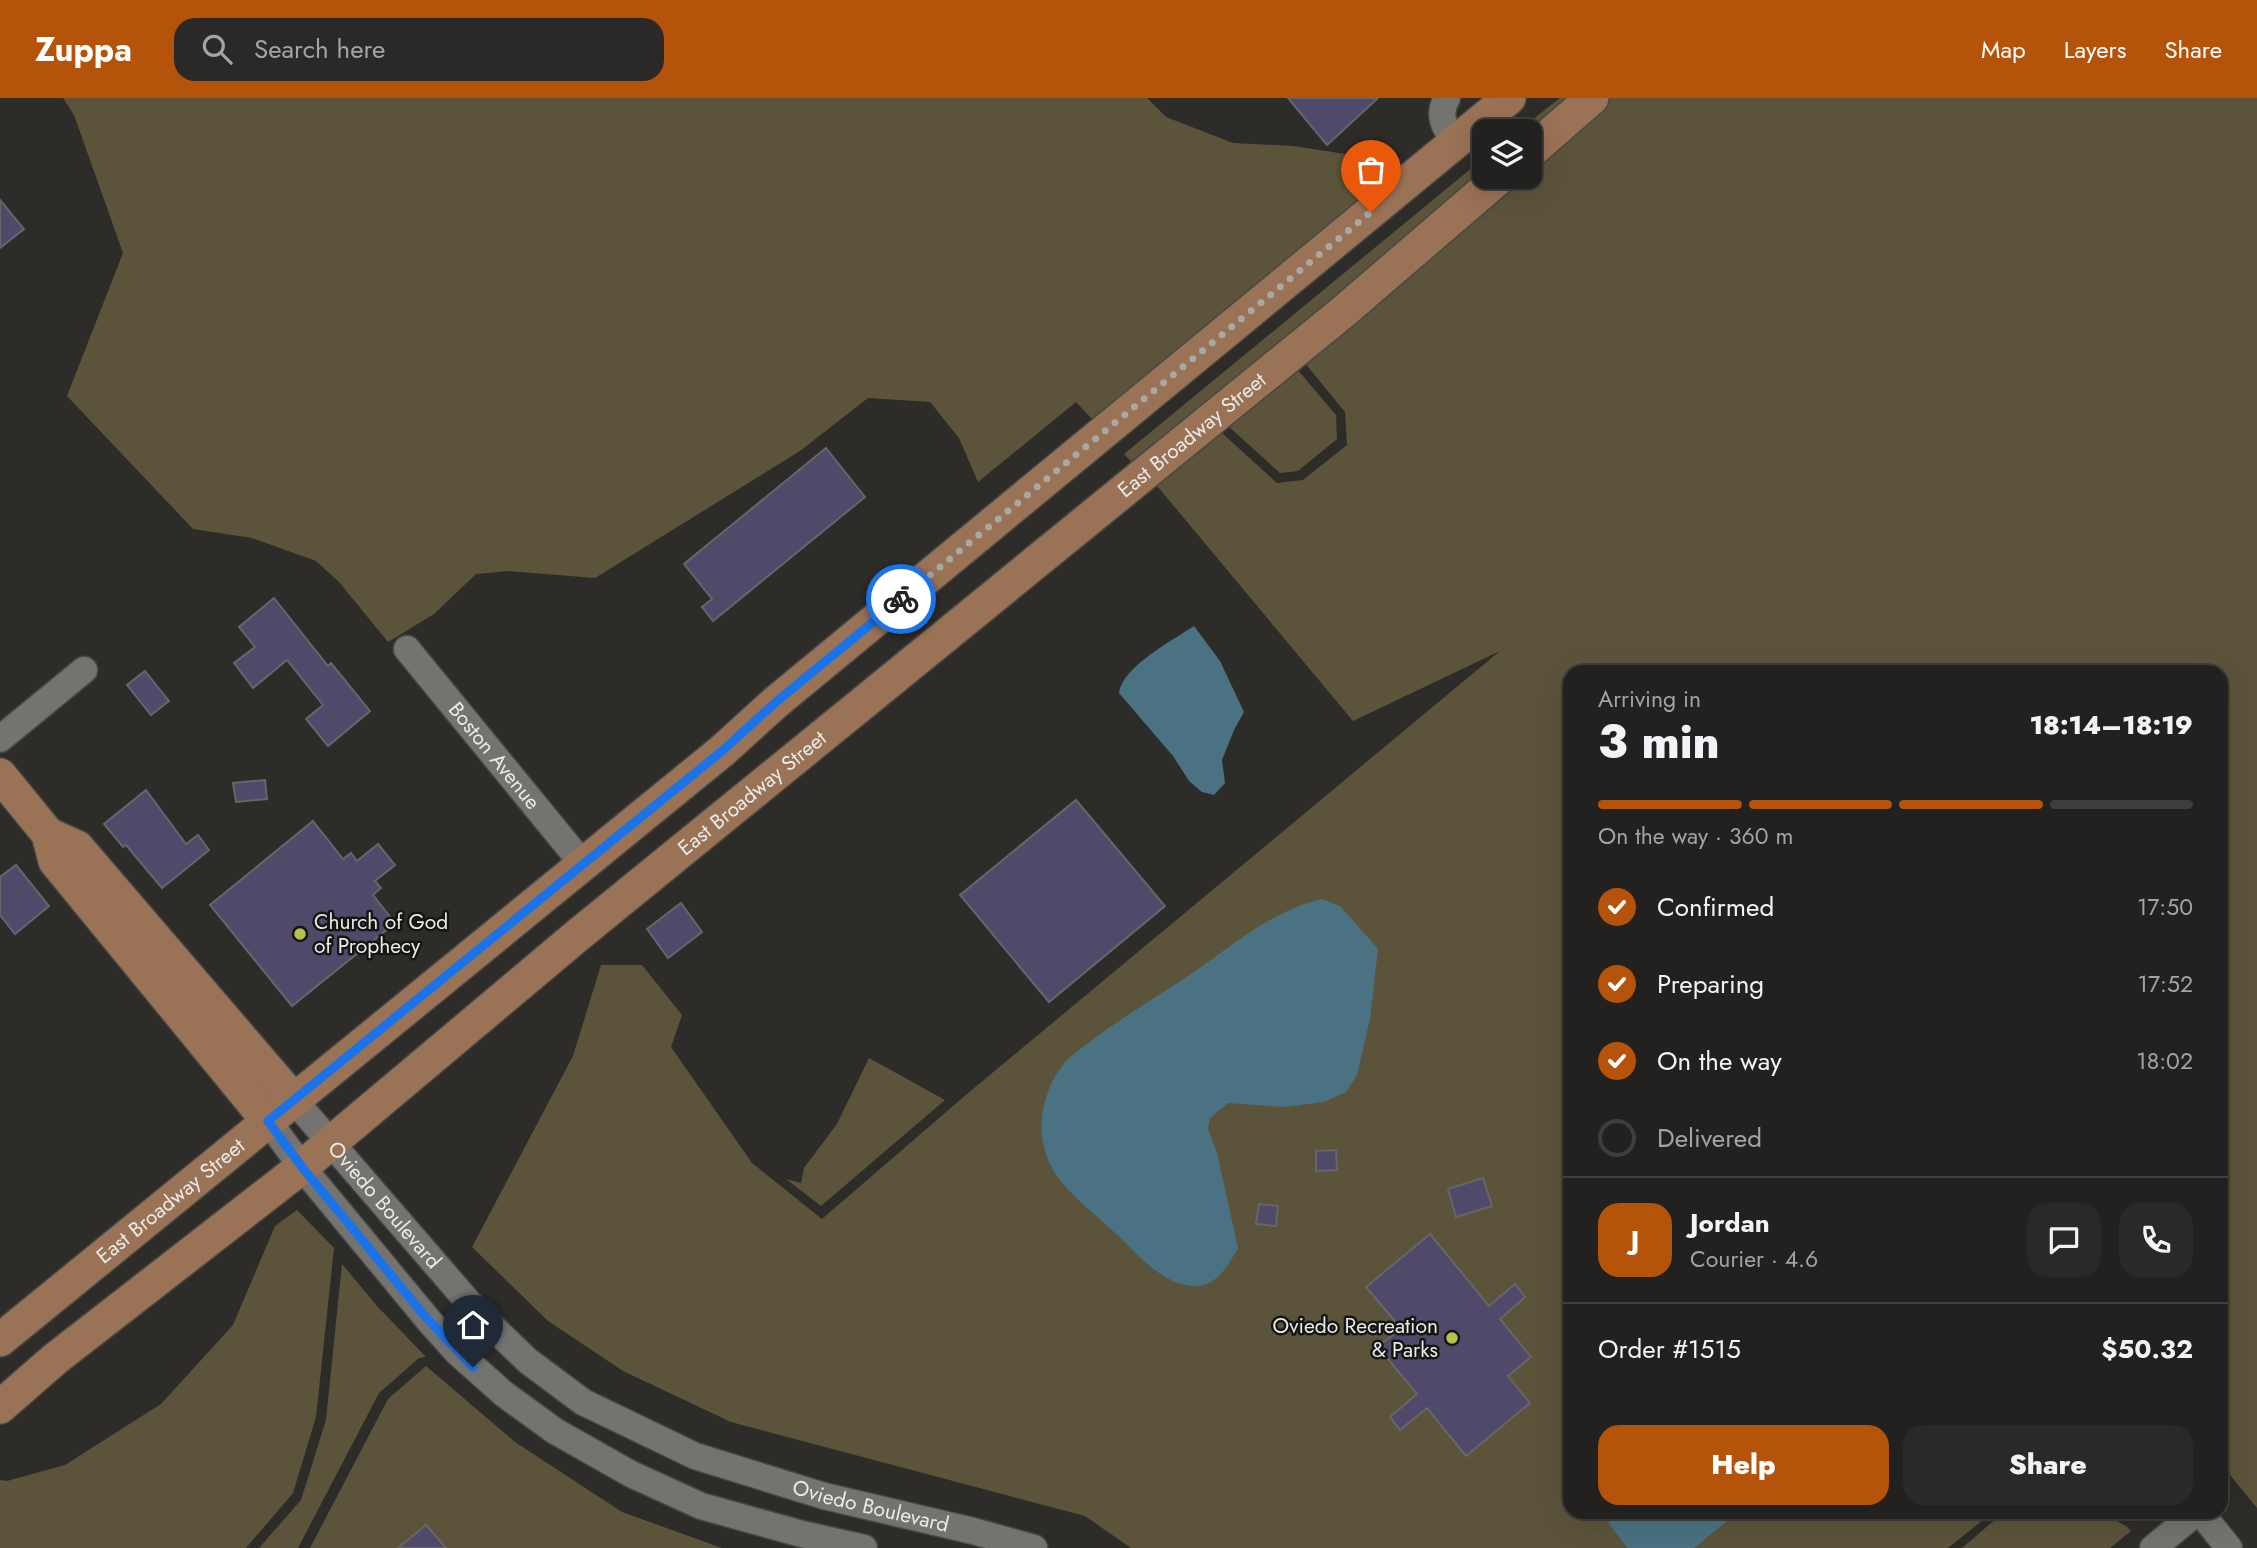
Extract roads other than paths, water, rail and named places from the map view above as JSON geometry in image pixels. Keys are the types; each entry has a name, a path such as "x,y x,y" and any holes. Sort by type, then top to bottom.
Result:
{"main road":[{"name":"East Broadway Street","path":"0,1340 722,751 776,702 1509,98"},
{"path":"1542,142 1592,98"},
{"name":"East Broadway Street","path":"0,1407 55,1359 302,1167 578,935 1343,312 1486,189"},
{"name":"Oviedo Boulevard","path":"0,775 48,834 55,861 268,1121"},
{"name":"Oviedo Boulevard","path":"48,834 77,847 293,1099"},
{"path":"425,1062 440,1030 568,928 578,916 585,902 582,863"}],"street":[{"path":"1447,98 1441,118 1445,129 1456,142"},
{"name":"Boston Avenue","path":"407,649 582,863"},
{"path":"0,739 84,670"},
{"name":"Oviedo Boulevard","path":"293,1099 477,1312 528,1361 583,1402 695,1456 824,1496 1034,1548"},
{"name":"Oviedo Boulevard","path":"268,1121 302,1167 423,1314 458,1353 503,1394 555,1431 631,1474 701,1506 864,1548"},
{"path":"2153,1548 2189,1519"},
{"path":"2204,1519 2229,1548"}],"water":[{"path":"1194,626 1220,661 1244,712 1222,760 1225,783 1214,795 1202,792 1189,781 1173,756 1119,693 1122,683 1139,664"},
{"path":"1322,899 1340,906 1378,949 1370,1019 1357,1075 1346,1092 1324,1102 1284,1107 1228,1103 1210,1118 1208,1129 1217,1153 1238,1248 1222,1273 1211,1282 1197,1286 1173,1281 1142,1259 1075,1197 1055,1173 1043,1145 1042,1130 1042,1115 1050,1086 1067,1060 1109,1028 1264,924 1302,905"},
{"path":"1613,1519 1729,1519 1694,1548 1628,1548 1608,1523"}],"place":[{"name":"Church of God of Prophecy","path":"300,934"},
{"name":"Oviedo Recreation & Parks","path":"1452,1338"}]}
